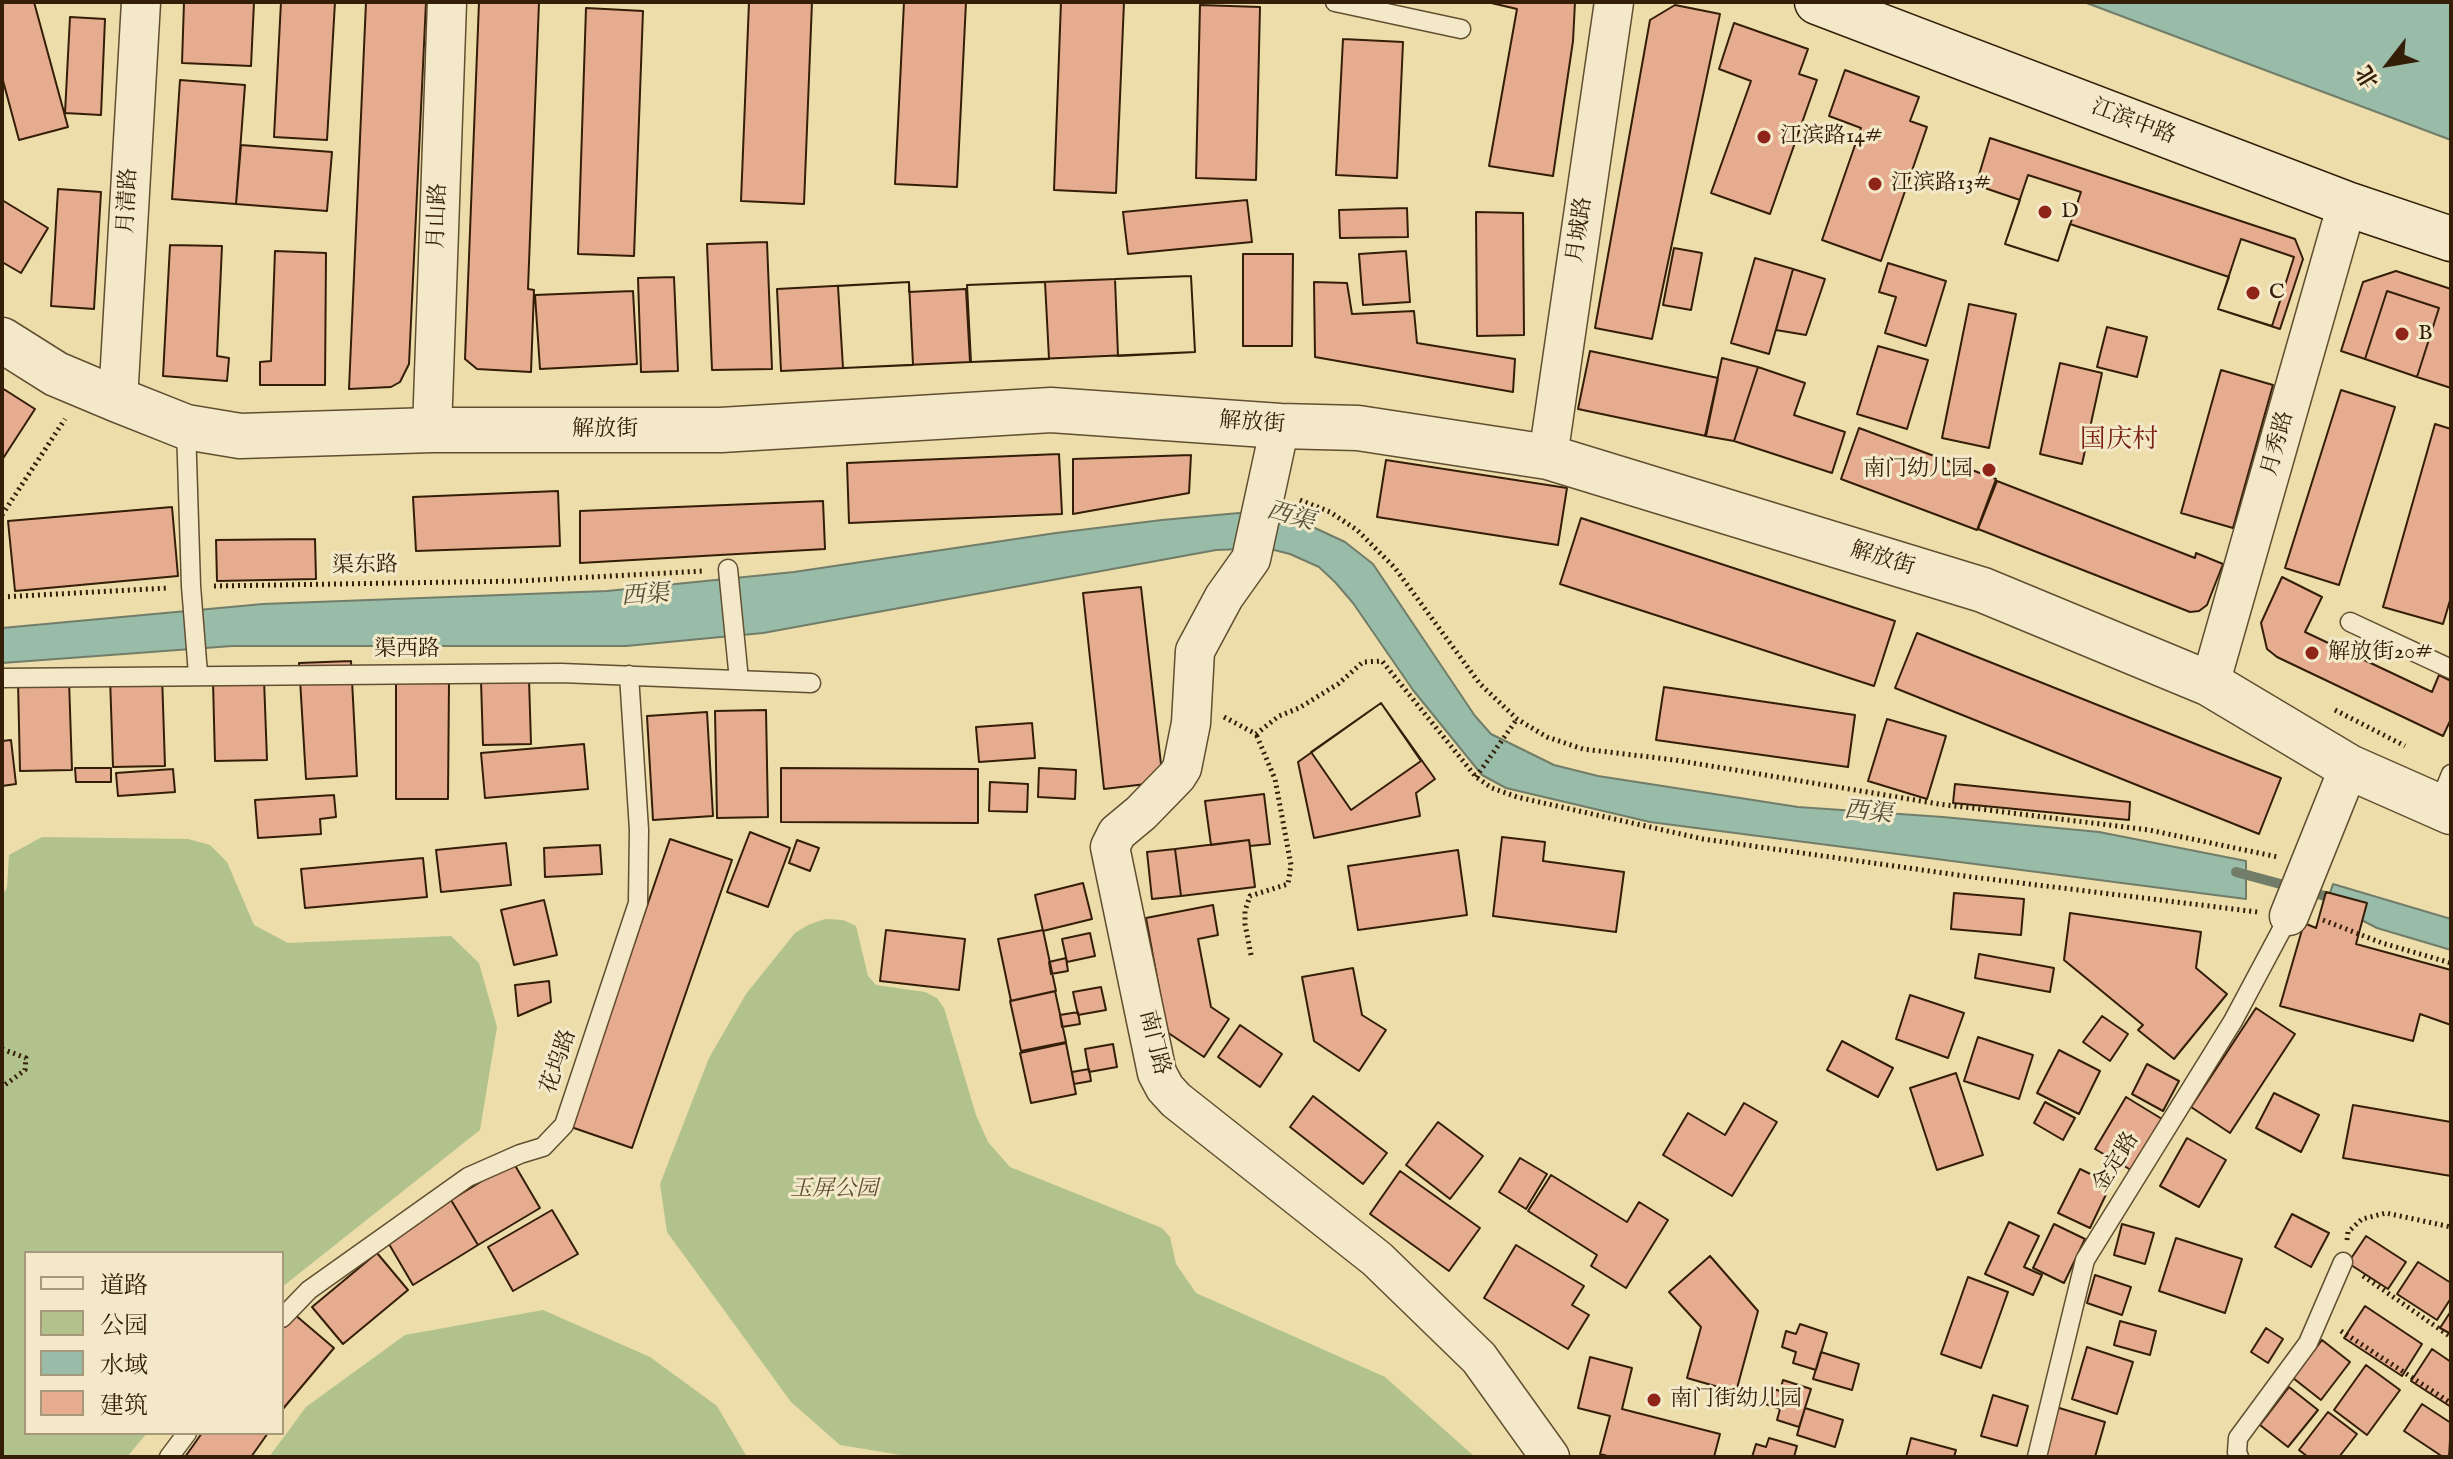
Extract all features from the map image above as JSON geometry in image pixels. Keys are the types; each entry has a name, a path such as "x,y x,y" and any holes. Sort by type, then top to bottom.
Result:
{"street":[{"name":"月清路","path":"102,393 141,2"},
{"name":"月山路","path":"432,430 447,2"},
{"name":"月城路","path":"1548,457 1614,2"},
{"name":"江滨中路","path":"1817,2 2347,204 2451,239"},
{"name":"月秀路","path":"2210,684 2347,204"},
{"name":"解放街","path":"2,340 56,374 186,427 240,436 432,430 721,430 1051,410 1280,426 1358,428 1548,457 1983,590 2210,684 2349,767 2447,797"},
{"path":"1267,488 1280,426"},
{"name":"南门路","path":"1267,488 1251,559 1224,597 1195,651 1193,699 1185,757 1177,776 1117,833 1110,847 1157,1073 1176,1100 1377,1259 1479,1358 1550,1457"},
{"path":"2289,916 2349,767"}],"lane":[{"path":"1335,2 1461,29"},
{"path":"186,427 191,586 198,674"},
{"path":"728,569 739,680"},
{"path":"2350,622 2451,669"},
{"name":"渠西路","path":"2,678 561,673 811,683"},
{"name":"花坞路","path":"284,1316 309,1290 468,1177 543,1147 564,1125 638,903 639,830 629,675"},
{"name":"金定路","path":"2037,1457 2085,1260 2233,1021 2289,916"},
{"path":"2239,1457 2238,1438 2308,1343 2343,1262"},
{"path":"169,1457 186,1435"}],"path":[{"path":"2,515 102,393"},
{"path":"1267,488 1330,512 1357,530 1395,568 1480,684 1517,719 1547,737 1583,749 1675,760 1939,804 2149,830 2310,864"},
{"name":"渠东路","path":"2,597 191,586 519,581 728,569"},
{"path":"1256,734 1279,716 1299,708 1338,684 1363,662 1382,661 1476,777 1492,788 1517,797 1703,839 1972,877 2289,916 2312,916 2382,943 2451,963"},
{"path":"1193,699 1256,734 1275,779 1291,865 1288,884 1250,896 1245,924 1251,955"},
{"path":"1476,777 1517,719"},
{"path":"2,1049 26,1058 25,1070 2,1087"},
{"path":"2451,1227 2386,1213 2362,1219 2348,1232 2343,1262 2451,1337"},
{"path":"2320,1317 2451,1403"}],"green space":[{"path":"42,837 188,839 210,845 227,862 254,925 288,943 451,936 479,963 497,1027 480,1130 284,1285 284,1251 24,1251 24,1435 145,1435 127,1457 2,1457 2,895 7,888 9,855"},
{"name":"玉屏公园","path":"825,919 843,920 856,926 868,976 876,985 925,992 937,998 944,1008 976,1115 988,1142 1010,1167 1162,1228 1170,1237 1176,1264 1196,1293 1385,1377 1475,1457 913,1457 840,1445 791,1402 667,1232 660,1184 709,1058 746,994 795,933"},
{"path":"543,1310 650,1357 717,1406 747,1457 269,1457 306,1407 405,1335"}],"water":[{"path":"2084,2 2451,2 2451,140"},
{"path":"1239,513 1287,515 1345,542 1373,564 1475,716 1491,734 1554,765 1598,776 1798,807 2099,832 2246,861 2246,899 1650,822 1506,788 1482,775 1413,690 1335,582 1319,567 1290,554 1266,548 1216,550 763,633 626,646 232,646 2,663 2,628 263,604 607,591 794,572 1056,533"},
{"path":"2333,884 2451,919 2451,950 2377,928 2327,902"}],"building":[{"path":"2,2 34,2 68,127 19,140 2,77"},
{"path":"184,2 254,2 251,66 182,63"},
{"path":"281,2 335,2 327,140 274,137"},
{"path":"366,2 426,2 409,364 400,382 391,387 349,389"},
{"path":"479,2 539,2 528,289 534,290 531,372 477,369 465,359"},
{"path":"749,2 812,2 804,204 741,201"},
{"path":"904,2 966,2 957,187 895,184"},
{"path":"1061,2 1124,2 1116,193 1054,190"},
{"path":"1487,2 1575,2 1573,41 1553,176 1489,166 1517,9"},
{"path":"1200,5 1260,7 1256,180 1196,178"},
{"path":"1675,5 1720,14 1652,339 1595,328 1650,20"},
{"path":"586,8 643,11 634,256 578,254"},
{"path":"70,17 105,19 101,115 65,113"},
{"name":"江滨路14#","path":"1734,23 1808,49 1799,74 1817,80 1770,214 1711,193 1751,81 1719,69"},
{"path":"1343,39 1403,42 1397,178 1336,175"},
{"name":"江滨路13#","path":"1845,70 1919,97 1910,121 1927,127 1881,261 1822,240 1861,128 1829,116"},
{"path":"180,80 245,85 236,204 172,199"},
{"path":"1990,138 2295,239 2303,259 2280,329 2218,309 2229,277 2070,224 2058,261 2005,244 2020,200 1976,185"},
{"path":"241,145 332,152 327,211 236,204"},
{"name":"D","path":"2028,175 2081,192 2058,261 2005,244"},
{"path":"58,189 101,192 94,309 51,306"},
{"path":"2,200 48,228 21,273 2,262"},
{"path":"1247,200 1252,242 1128,254 1123,212"},
{"path":"1407,208 1408,237 1340,238 1339,210"},
{"path":"1476,212 1523,213 1524,335 1477,336"},
{"name":"C","path":"2241,239 2294,257 2272,326 2218,309"},
{"path":"767,242 772,369 712,370 707,244"},
{"path":"170,245 222,246 217,356 229,358 227,381 163,376"},
{"path":"1674,248 1702,253 1691,310 1663,305"},
{"path":"275,251 326,253 325,385 260,385 260,362 271,361"},
{"path":"1406,251 1410,302 1363,305 1359,254"},
{"path":"1243,254 1293,254 1292,346 1243,346"},
{"path":"1755,258 1793,269 1769,354 1731,343"},
{"path":"1888,263 1946,281 1926,346 1885,333 1896,297 1879,292"},
{"path":"1793,269 1825,279 1806,335 1776,330"},
{"path":"2396,271 2451,289 2451,388 2417,377 2439,308 2387,291 2365,359 2341,351 2363,282"},
{"path":"1191,276 1195,352 1118,356 1115,279"},
{"path":"1191,276 1195,352 971,362 967,285"},
{"path":"674,277 678,371 641,372 638,278"},
{"path":"909,282 909,292 966,289 970,362 781,371 777,289"},
{"path":"909,282 913,365 843,368 838,286"},
{"path":"1045,282 1049,359 971,362 967,285"},
{"path":"1314,282 1347,283 1352,314 1414,311 1417,343 1515,359 1513,392 1315,357"},
{"path":"633,291 637,364 540,369 535,295"},
{"name":"B","path":"2387,291 2439,308 2417,377 2365,359"},
{"path":"1969,304 2016,314 1989,448 1942,438"},
{"path":"2107,327 2147,337 2137,377 2097,367"},
{"path":"1878,346 1928,360 1907,429 1857,414"},
{"path":"1590,351 1718,378 1706,436 1578,409"},
{"path":"1722,358 1758,367 1734,441 1705,436"},
{"path":"2060,363 2102,373 2082,464 2040,454"},
{"path":"1758,367 1805,383 1794,415 1845,432 1832,473 1734,441"},
{"path":"2221,370 2273,385 2233,528 2181,513"},
{"path":"2,388 35,409 2,460"},
{"path":"2341,390 2395,407 2339,585 2285,568"},
{"path":"2435,424 2451,429 2451,597 2443,624 2383,607"},
{"path":"1859,428 1996,479 1977,530 1841,479"},
{"path":"1059,454 1062,514 849,523 847,463"},
{"path":"1191,455 1189,493 1073,514 1073,459"},
{"path":"1386,460 1567,488 1558,545 1377,517"},
{"path":"1997,481 2195,558 2196,553 2223,564 2207,605 2199,611 2190,612 1978,529"},
{"path":"558,491 560,546 416,551 413,497"},
{"path":"823,501 825,549 580,563 580,511"},
{"path":"172,507 178,576 15,591 8,521"},
{"path":"1581,518 1895,621 1874,686 1560,584"},
{"path":"315,539 316,579 217,581 216,540"},
{"name":"解放街20#","path":"2282,577 2322,597 2305,632 2432,692 2439,675 2451,681 2451,719 2443,736 2277,657 2267,649 2261,623"},
{"path":"1141,587 1163,782 1104,789 1083,593"},
{"path":"1917,633 2281,778 2259,834 1895,688"},
{"path":"351,661 357,776 306,779 299,663"},
{"path":"162,675 165,766 113,767 110,677"},
{"path":"264,679 267,760 215,761 213,681"},
{"path":"529,679 531,744 483,745 481,681"},
{"path":"69,680 72,770 20,771 18,681"},
{"path":"396,681 449,681 448,799 396,799"},
{"path":"1664,687 1855,715 1848,767 1656,740"},
{"path":"1381,703 1435,779 1416,793 1420,816 1314,838 1298,762"},
{"path":"1381,703 1421,761 1351,810 1311,752"},
{"path":"766,710 768,817 717,818 715,711"},
{"path":"707,712 713,816 653,820 647,716"},
{"path":"1887,719 1946,736 1927,799 1868,781"},
{"path":"1032,723 1035,758 979,762 976,727"},
{"path":"11,740 16,784 2,786 2,741"},
{"path":"584,744 588,789 485,798 481,753"},
{"path":"75,768 111,768 111,782 76,782"},
{"path":"781,768 978,769 978,823 781,822"},
{"path":"1039,768 1076,770 1075,799 1038,797"},
{"path":"173,769 175,792 118,796 116,773"},
{"path":"990,782 1028,784 1027,812 989,811"},
{"path":"1955,784 2130,802 2129,820 1953,803"},
{"path":"1264,794 1270,844 1250,846 1249,840 1211,845 1205,801"},
{"path":"334,795 336,817 320,819 321,834 258,838 255,800"},
{"path":"750,832 790,848 768,907 727,892"},
{"path":"1502,837 1545,842 1543,861 1624,872 1616,932 1493,916"},
{"path":"670,839 732,860 632,1148 571,1127"},
{"path":"797,840 819,848 810,871 789,863"},
{"path":"1249,840 1255,887 1181,896 1175,849"},
{"path":"506,843 511,885 441,892 436,850"},
{"path":"600,845 602,874 545,877 544,848"},
{"path":"1175,849 1181,896 1152,899 1147,852"},
{"path":"1458,850 1467,915 1358,930 1348,866"},
{"path":"423,858 427,897 305,908 301,869"},
{"path":"1083,883 1092,919 1043,931 1035,895"},
{"path":"2326,892 2367,903 2356,944 2451,970 2451,1025 2420,1014 2413,1041 2280,1006 2304,923 2316,928"},
{"path":"1954,893 2024,899 2021,935 1951,929"},
{"path":"544,900 557,955 514,965 501,910"},
{"path":"1213,905 1218,935 1198,939 1211,1007 1229,1019 1204,1057 1167,1032 1146,918"},
{"path":"2070,913 2201,932 2196,968 2227,994 2174,1059 2138,1030 2143,1025 2064,960"},
{"path":"886,930 965,939 959,990 880,981"},
{"path":"1043,930 1056,991 1011,1001 998,939"},
{"path":"1090,933 1095,956 1067,962 1062,939"},
{"path":"1979,954 2054,968 2050,992 1975,978"},
{"path":"1066,958 1068,971 1051,974 1049,962"},
{"path":"1353,968 1362,1015 1386,1030 1359,1071 1314,1041 1302,977"},
{"path":"549,981 551,1002 518,1016 515,985"},
{"path":"1101,987 1106,1010 1078,1015 1073,992"},
{"path":"1055,991 1066,1042 1021,1051 1010,1001"},
{"path":"1910,995 1964,1013 1948,1058 1896,1039"},
{"path":"2256,1008 2295,1034 2230,1133 2191,1107"},
{"path":"1078,1012 1080,1024 1062,1027 1060,1015"},
{"path":"2102,1016 2128,1034 2110,1061 2083,1042"},
{"path":"1240,1025 1282,1054 1260,1087 1218,1057"},
{"path":"1978,1037 2033,1055 2019,1099 1964,1081"},
{"path":"1842,1041 1893,1068 1878,1097 1827,1070"},
{"path":"1066,1043 1076,1094 1031,1103 1020,1053"},
{"path":"1113,1044 1117,1067 1089,1072 1085,1049"},
{"path":"2059,1050 2100,1071 2079,1114 2037,1093"},
{"path":"2147,1064 2179,1081 2163,1111 2132,1094"},
{"path":"1089,1069 1091,1081 1074,1084 1072,1072"},
{"path":"1956,1073 1983,1155 1937,1170 1910,1088"},
{"path":"2274,1093 2319,1115 2301,1152 2256,1128"},
{"path":"1313,1096 1387,1153 1363,1184 1290,1127"},
{"path":"2126,1097 2162,1119 2131,1170 2095,1149"},
{"path":"2045,1102 2075,1118 2063,1140 2034,1123"},
{"path":"1744,1103 1777,1122 1732,1196 1663,1155 1688,1113 1725,1135"},
{"path":"2353,1105 2451,1122 2451,1176 2343,1158"},
{"path":"1438,1122 1483,1156 1450,1199 1406,1165"},
{"path":"2187,1138 2226,1160 2199,1207 2160,1186"},
{"path":"1520,1158 1547,1174 1526,1209 1499,1192"},
{"path":"513,1162 540,1208 478,1245 451,1200"},
{"path":"2080,1169 2111,1184 2090,1228 2058,1213"},
{"path":"1400,1171 1480,1228 1449,1271 1370,1214"},
{"path":"1551,1175 1627,1222 1639,1202 1668,1220 1626,1288 1591,1266 1597,1255 1528,1211"},
{"path":"451,1200 478,1245 413,1285 386,1239"},
{"path":"552,1210 578,1254 513,1291 488,1247"},
{"path":"2292,1214 2329,1233 2311,1267 2275,1247"},
{"path":"2009,1222 2039,1236 2024,1267 2042,1275 2033,1295 1985,1274"},
{"path":"2054,1224 2085,1239 2064,1283 2033,1268"},
{"path":"2122,1224 2154,1233 2145,1264 2114,1255"},
{"path":"2366,1236 2406,1262 2388,1289 2348,1263"},
{"path":"2176,1238 2242,1259 2225,1313 2159,1291"},
{"path":"1516,1245 1584,1286 1572,1305 1589,1315 1568,1349 1484,1298"},
{"path":"377,1253 408,1290 343,1344 312,1307"},
{"path":"1710,1256 1758,1311 1736,1392 1687,1378 1701,1327 1669,1292"},
{"path":"2418,1262 2451,1283 2451,1298 2437,1320 2397,1294"},
{"path":"2095,1275 2131,1287 2122,1315 2087,1303"},
{"path":"1968,1277 2008,1292 1981,1368 1941,1354"},
{"path":"2365,1306 2422,1344 2402,1376 2344,1338"},
{"path":"2451,1311 2451,1334 2440,1328"},
{"path":"294,1314 334,1348 284,1408 284,1326"},
{"path":"2120,1321 2156,1331 2150,1355 2114,1345"},
{"path":"1800,1324 1827,1333 1816,1370 1793,1363 1796,1352 1782,1347 1786,1331 1796,1334"},
{"path":"2266,1328 2283,1339 2268,1363 2251,1352"},
{"path":"2322,1340 2350,1362 2321,1400 2293,1378"},
{"path":"2087,1347 2133,1362 2117,1414 2072,1399"},
{"path":"2432,1349 2451,1362 2451,1407 2411,1381"},
{"path":"1821,1352 1859,1364 1852,1390 1813,1379"},
{"path":"1590,1357 1632,1368 1622,1409 1720,1434 1714,1457 1611,1457 1600,1454 1610,1416 1578,1408"},
{"path":"2366,1365 2400,1390 2367,1435 2334,1410"},
{"path":"1783,1380 1811,1389 1799,1427 1777,1420 1780,1409 1765,1404 1770,1388 1780,1391"},
{"path":"2289,1387 2318,1410 2288,1447 2260,1425"},
{"path":"1993,1395 2028,1406 2017,1446 1981,1436"},
{"path":"2422,1404 2451,1423 2449,1457 2443,1457 2404,1431"},
{"path":"2056,1407 2105,1422 2095,1457 2041,1457"},
{"path":"1805,1408 1843,1420 1835,1447 1797,1435"},
{"path":"2328,1412 2357,1434 2339,1457 2308,1457 2299,1450"},
{"path":"201,1435 267,1435 251,1457 185,1457"},
{"path":"1769,1438 1797,1446 1794,1457 1752,1457 1756,1444 1766,1447"},
{"path":"1911,1438 1956,1450 1954,1457 1906,1457"}],"waterway":[{"name":"西渠","path":"2236,872 2336,899"}],"place":[{"name":"江滨路14#","path":"1764,137"},
{"name":"江滨路13#","path":"1875,184"},
{"name":"D","path":"2045,212"},
{"name":"C","path":"2253,293"},
{"name":"B","path":"2402,334"},
{"name":"南门幼儿园","path":"1989,470"},
{"name":"解放街20#","path":"2312,653"},
{"name":"南门街幼儿园","path":"1654,1400"}],"district":[{"name":"国庆村","path":"2119,442"}]}
